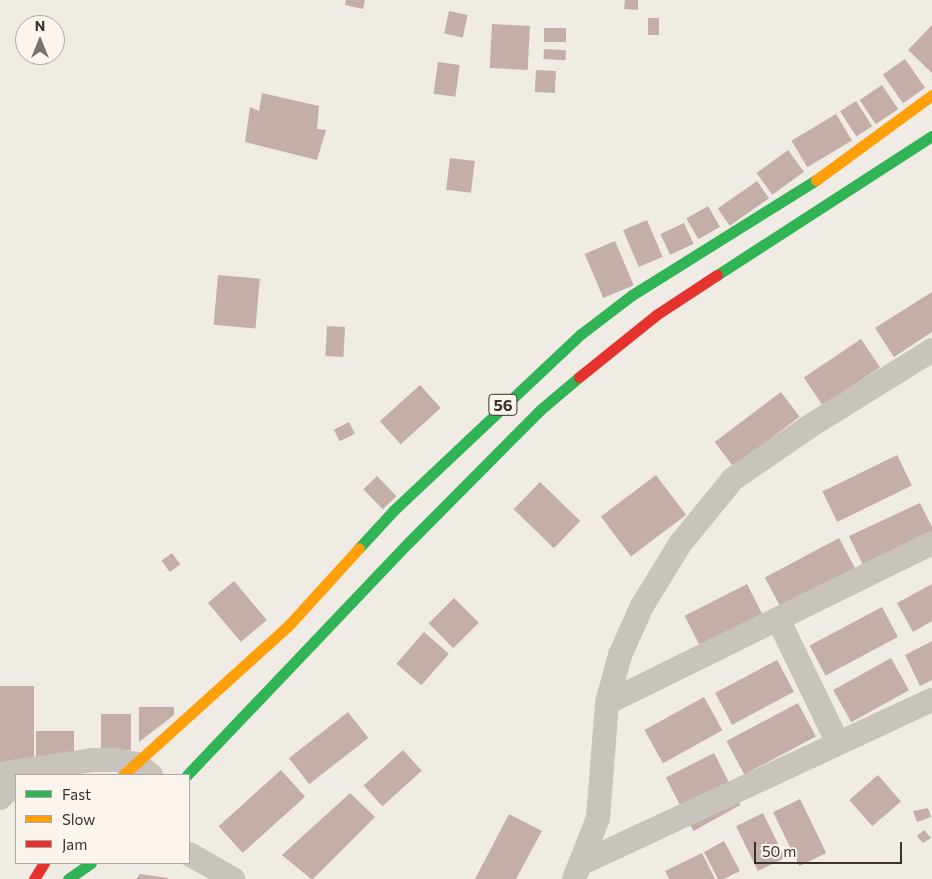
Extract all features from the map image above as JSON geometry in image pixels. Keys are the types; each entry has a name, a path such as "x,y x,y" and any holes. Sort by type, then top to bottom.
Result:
{"main road":[{"name":"56","path":"137,771 288,626 394,510 581,334 632,295 822,176 932,95"},
{"name":"56","path":"188,774 409,542 540,410 608,352 656,315 932,136"},
{"path":"34,879 43,864"},
{"path":"68,879 89,864"}],"street":[{"path":"578,871 598,818 608,704 620,655 642,606 680,544 733,479 810,426 932,350"},
{"path":"608,704 932,543"},
{"path":"778,619 838,743"},
{"path":"578,871 838,743 932,700"},
{"path":"0,798 8,790 5,774 76,770 94,760 137,771"},
{"path":"190,855 233,879"}],"building":[{"path":"346,0 365,0 363,9 345,5"},
{"path":"625,0 638,0 638,10 624,9"},
{"path":"449,11 468,15 463,37 444,33"},
{"path":"648,18 659,18 659,35 648,35"},
{"path":"492,24 530,26 528,70 490,68"},
{"path":"932,25 932,73 908,50"},
{"path":"544,28 566,28 566,42 544,42"},
{"path":"544,49 566,50 565,60 543,59"},
{"path":"905,59 925,88 903,103 883,74"},
{"path":"438,62 460,65 455,97 434,94"},
{"path":"536,70 556,71 555,93 535,92"},
{"path":"882,85 898,109 876,124 860,100"},
{"path":"262,93 319,106 317,129 326,130 317,160 245,142 250,107 259,111"},
{"path":"856,101 872,126 856,137 840,111"},
{"path":"836,114 852,141 807,167 791,141"},
{"path":"788,150 804,172 772,195 756,173"},
{"path":"450,158 475,161 471,193 446,190"},
{"path":"757,181 769,198 730,226 718,209"},
{"path":"708,206 720,227 698,239 686,218"},
{"path":"647,220 663,257 639,267 623,230"},
{"path":"684,223 694,244 670,255 660,234"},
{"path":"615,241 634,285 603,298 585,254"},
{"path":"218,275 260,279 255,328 214,325"},
{"path":"932,292 932,332 894,357 875,328"},
{"path":"327,326 345,327 343,357 325,356"},
{"path":"861,339 880,367 823,406 804,378"},
{"path":"420,385 441,408 401,444 380,421"},
{"path":"781,392 800,417 733,467 715,442"},
{"path":"349,422 355,434 340,441 334,430"},
{"path":"897,455 912,486 837,522 822,491"},
{"path":"656,475 686,515 631,556 601,517"},
{"path":"377,476 396,496 383,509 363,489"},
{"path":"540,482 580,521 554,548 514,509"},
{"path":"920,503 932,527 932,533 863,565 849,536"},
{"path":"839,538 855,568 781,607 765,577"},
{"path":"172,553 180,564 170,572 161,561"},
{"path":"234,581 267,620 241,642 208,603"},
{"path":"747,584 763,615 701,647 685,616"},
{"path":"932,584 932,621 913,632 897,603"},
{"path":"454,598 479,623 453,648 429,623"},
{"path":"882,607 898,637 826,676 810,645"},
{"path":"424,632 449,654 421,685 396,664"},
{"path":"932,641 932,680 920,686 905,655"},
{"path":"891,658 909,690 851,722 833,690"},
{"path":"777,660 794,692 732,725 715,693"},
{"path":"0,686 34,686 34,768 0,768"},
{"path":"704,697 722,730 663,763 645,730"},
{"path":"798,703 816,737 744,775 726,741"},
{"path":"139,707 174,707 174,715 139,742"},
{"path":"348,712 368,738 309,784 289,758"},
{"path":"101,714 131,714 131,750 101,750"},
{"path":"36,731 74,731 74,760 36,760"},
{"path":"403,750 422,771 382,806 364,785"},
{"path":"714,753 729,783 681,808 666,778"},
{"path":"281,770 305,797 243,853 219,826"},
{"path":"878,775 901,801 872,826 849,800"},
{"path":"732,789 741,805 693,831 685,815"},
{"path":"350,793 375,817 311,879 282,855"},
{"path":"800,799 826,853 799,866 773,812"},
{"path":"928,808 931,817 917,822 913,811"},
{"path":"763,813 785,858 758,871 736,826"},
{"path":"509,814 542,831 516,879 475,879"},
{"path":"924,830 931,838 923,843 917,836"},
{"path":"724,841 740,871 724,879 718,879 704,852"},
{"path":"702,853 715,879 669,879 665,871"},
{"path":"140,874 168,878 168,879 136,879"}],"traffic: fast":[{"path":"717,275 932,136"},
{"path":"359,548 394,510 581,334 632,295 816,180"},
{"path":"188,774 409,542 540,410 579,377"},
{"path":"68,879 90,864"}],"traffic: slow":[{"path":"816,180 932,95"},
{"path":"124,774 288,626 359,548"}],"traffic: jam":[{"path":"579,377 656,315 717,275"},
{"path":"34,879 43,864"}]}
